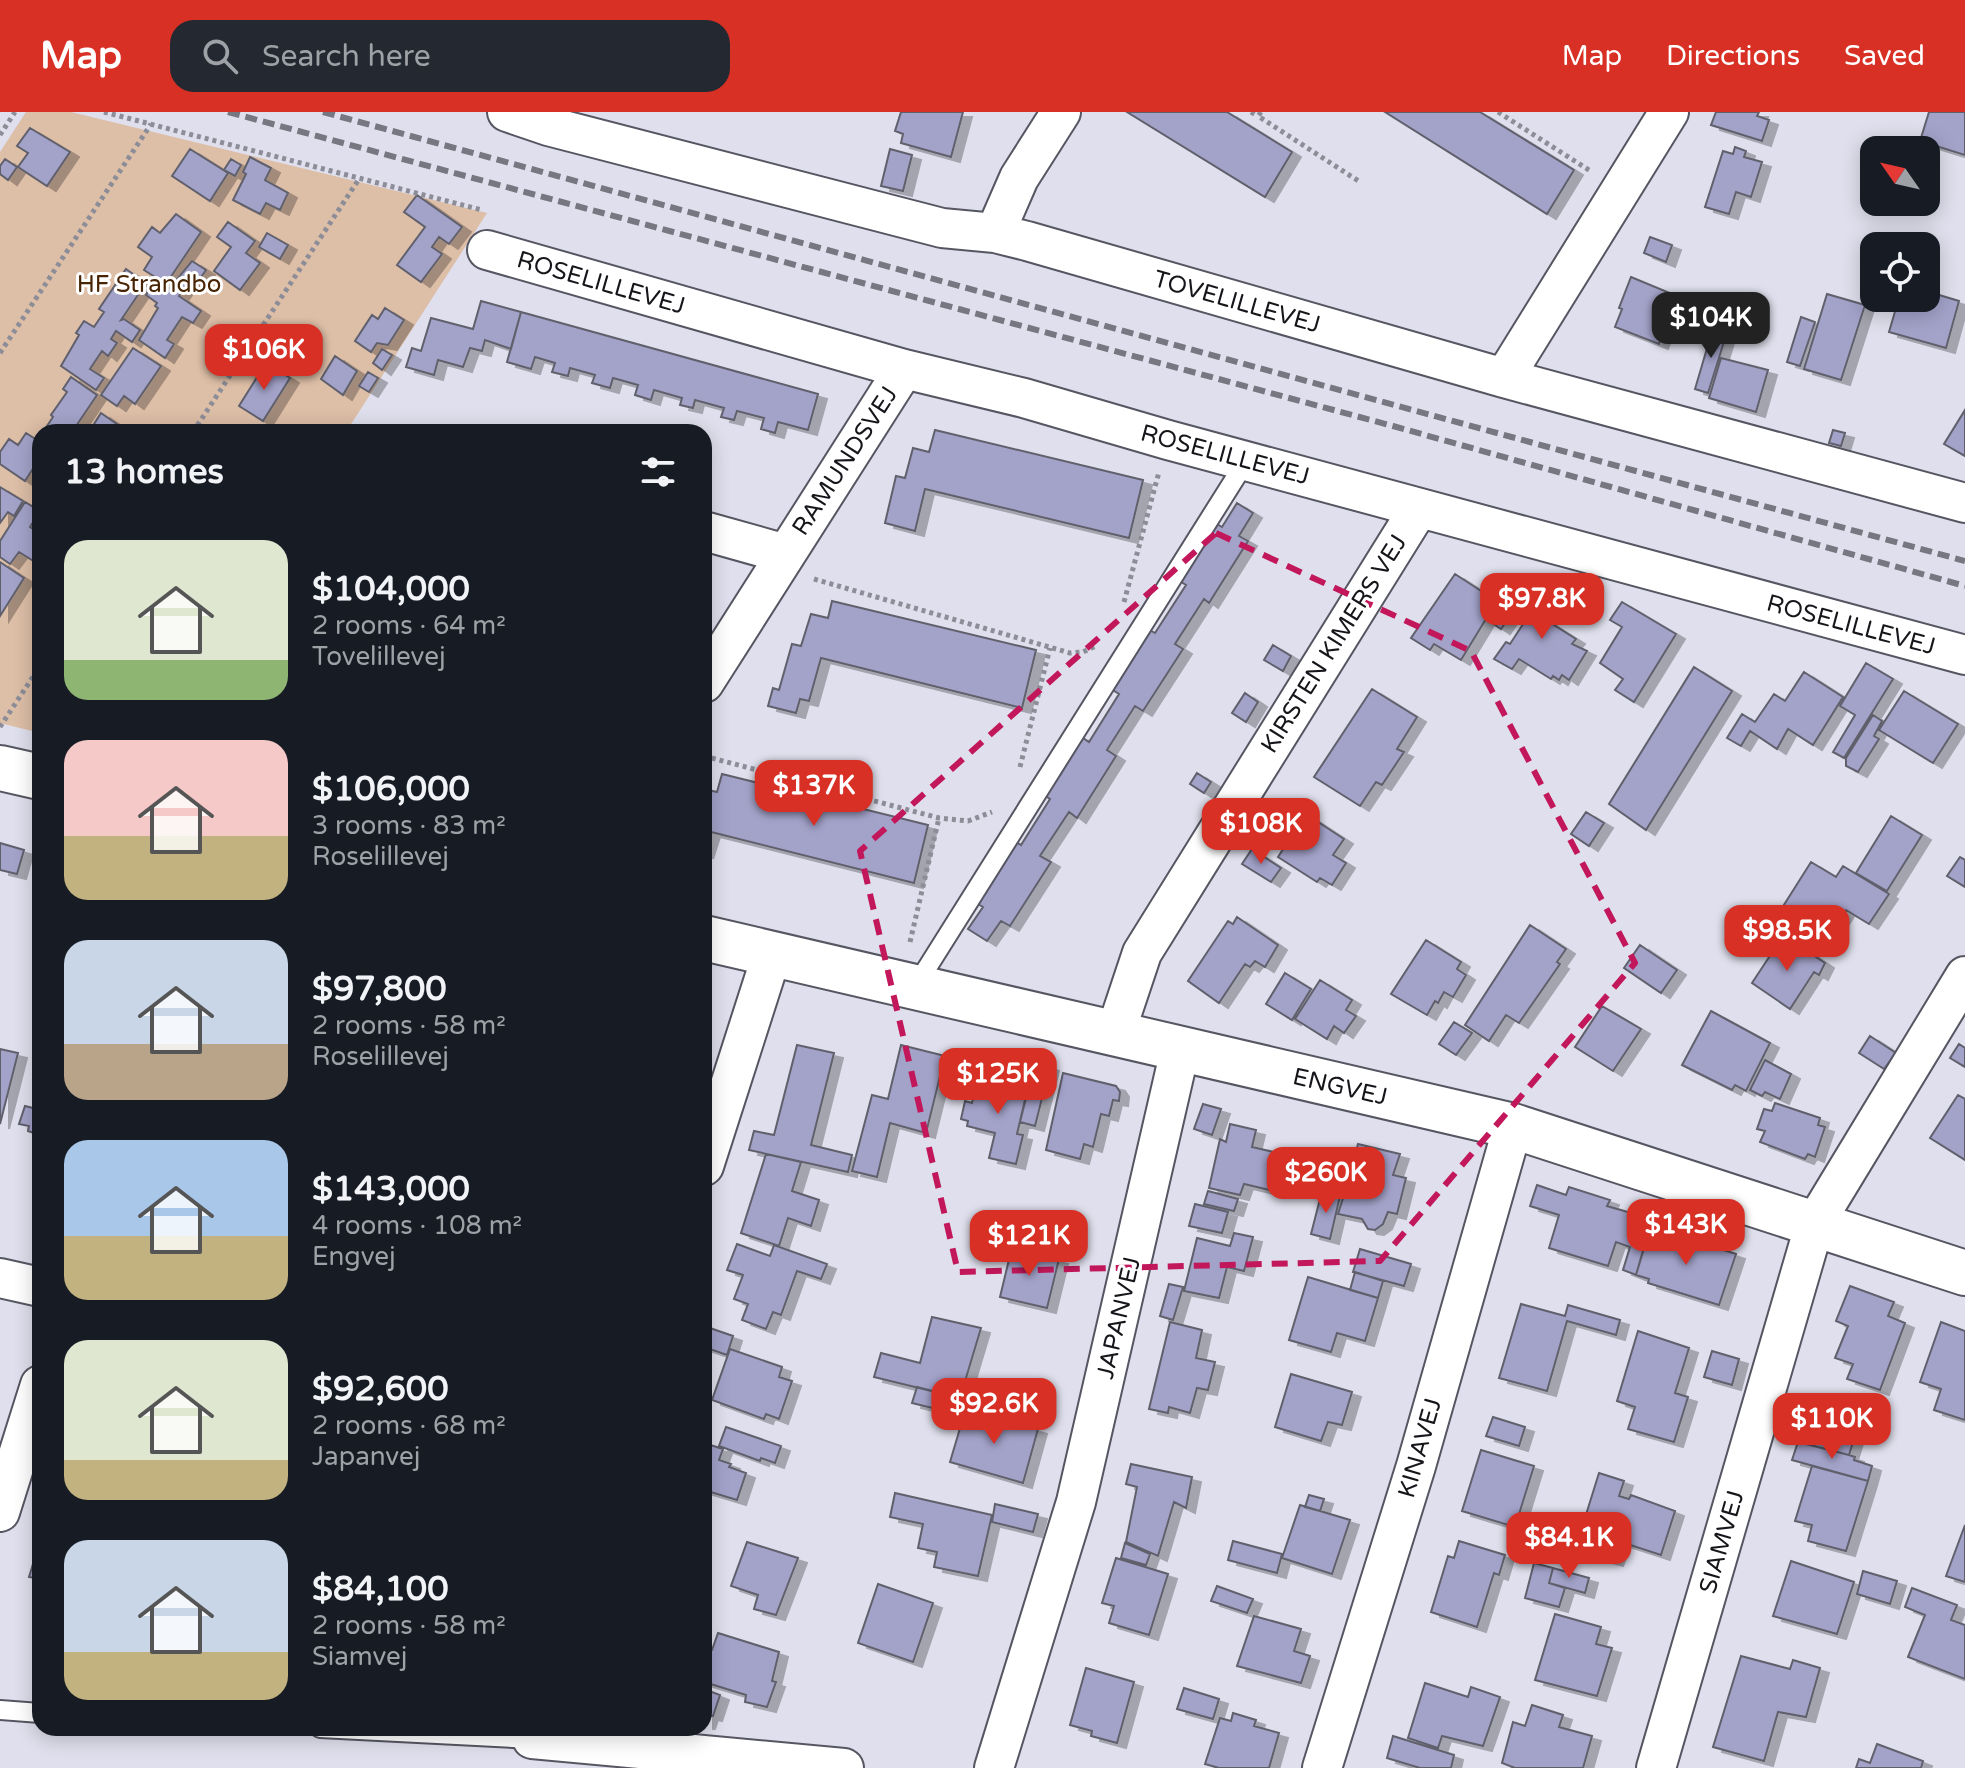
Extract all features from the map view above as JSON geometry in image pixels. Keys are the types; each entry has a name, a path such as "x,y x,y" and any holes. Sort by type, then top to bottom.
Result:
{"street":[{"name":"TOVELILLEVEJ","path":"507,112 548,126 942,228 995,233 1504,378 1965,503"},
{"path":"995,233 1019,178 1061,112"},
{"path":"1504,378 1669,112"},
{"name":"ROSELILLEVEJ","path":"487,250 904,369 1024,398 1168,440 1965,655"},
{"name":"RAMUNDSVEJ","path":"712,670 904,369"},
{"name":"KIRSTEN KIMERS VEJ","path":"1115,1034 1142,953 1419,508"},
{"name":"RAMUNDSVEJ","path":"712,534 782,561"},
{"path":"0,768 32,775"},
{"name":"ENGVEJ","path":"712,940 772,954 926,969 1115,1034 1513,1126 1965,1273"},
{"path":"712,1141 772,954"},
{"name":"SIAMVEJ","path":"1656,1768 1815,1223 1965,976"},
{"name":"JAPANVEJ","path":"994,1768 1076,1502 1180,1050"},
{"name":"KINAVEJ","path":"1322,1768 1416,1466 1513,1126"},
{"path":"0,1278 32,1285"},
{"path":"0,1512 32,1410"},
{"path":"532,1739 596,1757 652,1739 844,1768"}],"lane":[{"path":"926,969 1246,461"},
{"path":"0,1710 32,1712"},
{"path":"474,1736 532,1739"}],"path":[{"path":"0,135 15,112"},
{"path":"104,112 482,210"},
{"path":"1251,112 1259,114 1360,182"},
{"path":"1498,112 1620,190"},
{"path":"0,353 151,124"},
{"path":"198,424 359,179"},
{"path":"1120,614 1168,440"},
{"path":"782,561 1050,648 1070,653 1083,652 1101,644"},
{"path":"1016,776 1050,648"},
{"path":"0,727 32,678"},
{"path":"712,758 939,818 968,821 987,816 1001,804"},
{"path":"926,969 910,942 939,818"}],"highlighted area":[{"path":"1216,533 1471,651 1635,963 1380,1261 958,1272 860,851"}],"green space":[{"name":"HF Strandbo","path":"26,112 71,112 487,213 351,424 32,424 32,731 0,723 0,152"}],"building":[{"path":"901,112 963,112 951,157 901,143 903,134 895,131"},
{"path":"1127,112 1227,112 1292,152 1265,197"},
{"path":"1385,112 1480,112 1574,170 1547,214"},
{"path":"1716,112 1759,112 1757,116 1769,120 1762,141 1711,125"},
{"path":"1929,112 1965,112 1965,155 1940,147 1940,136 1922,136"},
{"path":"30,128 70,152 47,186 18,167 28,153 17,146"},
{"path":"1735,147 1746,151 1744,157 1762,162 1751,197 1736,192 1729,214 1705,207 1723,151 1733,154"},
{"path":"190,149 228,173 210,201 172,176"},
{"path":"890,149 912,155 903,191 881,186"},
{"path":"250,157 271,168 265,180 288,193 280,210 266,203 260,214 233,200 246,174 243,172"},
{"path":"5,159 17,167 8,180 0,174 0,166"},
{"path":"231,159 241,165 235,176 224,170"},
{"path":"417,195 462,227 449,244 439,237 432,247 442,254 421,282 397,265 425,227 404,212"},
{"path":"176,214 201,232 166,284 144,270 152,257 138,247 152,227 160,233"},
{"path":"228,222 255,241 246,253 260,263 240,290 214,271 231,247 217,237"},
{"path":"267,233 288,245 280,259 259,247"},
{"path":"1650,237 1672,245 1666,262 1644,253"},
{"path":"192,261 206,270 194,287 188,283 179,296 201,311 193,323 182,317 167,340 174,344 165,358 139,340 158,308 155,306 157,303 146,295 155,280 169,289"},
{"path":"126,269 146,283 121,320 140,330 132,342 116,331 111,339 117,343 108,356 102,351 90,369 104,378 96,390 61,366 84,321 94,327 104,312 99,309"},
{"path":"1631,277 1677,296 1659,344 1615,327"},
{"path":"1827,294 1860,304 1860,312 1863,312 1841,380 1804,369"},
{"path":"1940,295 1959,301 1946,348 1889,332 1895,312 1940,312"},
{"path":"481,301 521,312 511,349 485,340 482,351 470,348 463,367 438,360 434,375 406,367 412,348 421,351 431,318 473,329"},
{"path":"385,308 404,320 388,345 377,343 371,352 355,341 372,315 378,319"},
{"path":"521,312 818,394 808,430 778,422 775,433 761,429 764,418 737,411 734,420 721,417 724,408 695,400 693,408 680,405 682,398 654,390 651,400 635,395 638,385 613,378 610,388 592,383 595,375 570,368 568,376 552,372 555,363 535,357 531,369 507,362"},
{"path":"1801,317 1815,322 1800,366 1787,362"},
{"path":"1713,328 1727,332 1708,393 1695,389"},
{"path":"133,348 161,366 135,404 124,396 117,406 101,395"},
{"path":"382,349 392,355 382,370 373,363"},
{"path":"335,356 357,371 343,395 321,379"},
{"path":"1721,358 1768,370 1756,412 1709,398"},
{"path":"266,363 290,378 263,421 239,406"},
{"path":"368,372 378,378 369,392 359,386"},
{"path":"71,377 97,395 77,424 48,424 67,392 63,389"},
{"path":"1965,410 1965,456 1944,444"},
{"path":"101,413 117,424 94,424"},
{"path":"935,430 1143,480 1129,538 925,489 915,531 885,523 896,476 905,478 913,448 929,452"},
{"path":"1833,430 1845,433 1841,446 1829,443"},
{"path":"26,433 32,437 32,470 25,481 0,464 0,452 9,439 18,445"},
{"path":"0,487 23,501 14,516 8,512 0,523"},
{"path":"25,502 32,506 32,560 19,552 10,564 0,557 0,541"},
{"path":"1237,503 1253,513 1239,536 1248,541 1209,603 1204,599 1175,644 1183,649 1143,711 1135,706 1107,750 1116,756 1077,818 1069,812 1040,856 1051,862 1010,926 1001,921 987,941 968,929 983,907 974,902 1013,840 1021,845 1050,799 1044,795 1080,736 1089,742 1119,694 1108,687 1146,628 1155,633 1186,585 1178,580 1215,523 1222,527"},
{"path":"0,562 24,578 0,616"},
{"path":"1455,574 1495,600 1499,595 1517,606 1501,629 1486,619 1461,660 1434,644 1430,650 1411,638"},
{"path":"1535,579 1551,589 1535,613 1576,639 1572,644 1587,651 1569,680 1562,675 1559,680 1553,676 1551,679 1519,659 1512,669 1494,659 1506,642 1510,644 1531,612 1518,603"},
{"path":"832,601 1036,650 1022,708 821,658 809,701 800,699 796,713 768,706 773,688 779,690 792,644 801,646 811,614 828,618"},
{"path":"1622,602 1676,634 1634,702 1615,690 1623,679 1600,663 1622,627 1610,620"},
{"path":"1273,645 1291,656 1283,671 1264,660"},
{"path":"1866,663 1893,679 1844,758 1833,752 1855,715 1840,706"},
{"path":"1694,667 1732,691 1646,830 1609,804"},
{"path":"1804,672 1843,697 1813,745 1788,729 1777,749 1750,731 1741,746 1727,738 1742,714 1755,722 1774,694 1785,701"},
{"path":"1372,689 1417,717 1397,749 1404,752 1382,785 1376,782 1360,806 1314,777"},
{"path":"1904,691 1958,724 1933,763 1879,730"},
{"path":"1245,693 1258,702 1246,722 1232,713"},
{"path":"1873,715 1882,721 1874,736 1879,739 1858,772 1846,766 1846,758"},
{"path":"1197,773 1211,782 1204,793 1190,784"},
{"path":"722,774 928,825 914,883 712,832 712,791 717,792"},
{"path":"1586,812 1604,823 1589,846 1571,834"},
{"path":"1306,814 1344,839 1333,855 1346,863 1332,885 1320,878 1317,882 1278,857"},
{"path":"1891,816 1922,835 1887,891 1856,873"},
{"path":"0,843 24,850 17,874 0,870"},
{"path":"1252,849 1281,868 1271,882 1242,864"},
{"path":"1960,857 1965,860 1965,887 1947,876"},
{"path":"1811,862 1836,877 1843,866 1889,894 1869,924 1846,910 1829,937 1782,908"},
{"path":"1237,917 1278,945 1265,967 1255,961 1250,967 1245,964 1219,1003 1188,981 1228,921 1233,924"},
{"path":"1530,925 1566,949 1557,962 1560,964 1519,1023 1506,1015 1489,1041 1465,1025"},
{"path":"1781,939 1825,963 1819,975 1814,972 1790,1009 1752,983"},
{"path":"1426,940 1461,962 1457,969 1466,975 1453,997 1444,992 1427,1015 1391,994"},
{"path":"1640,945 1677,970 1661,993 1624,968"},
{"path":"1285,973 1311,989 1292,1020 1266,1004"},
{"path":"1320,980 1352,1000 1346,1010 1356,1016 1344,1033 1334,1026 1327,1039 1295,1019"},
{"path":"1602,1006 1641,1029 1613,1071 1575,1047"},
{"path":"1711,1011 1770,1043 1746,1091 1735,1085 1732,1090 1682,1065"},
{"path":"1454,1022 1472,1033 1456,1055 1439,1044"},
{"path":"1870,1036 1896,1053 1884,1069 1859,1053"},
{"path":"1959,1044 1965,1048 1965,1067 1950,1058"},
{"path":"797,1045 834,1053 811,1145 852,1155 848,1172 749,1150 754,1131 774,1135"},
{"path":"901,1045 945,1056 926,1133 890,1123 877,1177 852,1171 872,1095 888,1099"},
{"path":"0,1049 18,1053 0,1124"},
{"path":"1765,1060 1791,1074 1780,1099 1750,1090"},
{"path":"1035,1062 1050,1066 1035,1126 1020,1122"},
{"path":"1063,1073 1116,1086 1120,1092 1119,1101 1113,1100 1109,1116 1101,1114 1093,1147 1084,1144 1080,1159 1046,1150"},
{"path":"978,1076 1028,1087 1017,1134 1023,1135 1016,1164 989,1158 995,1133 967,1126 968,1121 961,1119 965,1101 972,1103"},
{"path":"1958,1095 1965,1099 1965,1160 1930,1138"},
{"path":"1775,1103 1820,1118 1818,1125 1825,1127 1815,1157 1808,1154 1805,1159 1760,1142 1765,1131 1757,1129 1764,1109 1772,1111"},
{"path":"1203,1104 1221,1109 1212,1135 1194,1129"},
{"path":"25,1106 32,1108 32,1132 28,1131 29,1126 19,1124"},
{"path":"1230,1124 1256,1130 1252,1147 1291,1156 1282,1193 1244,1184 1240,1195 1209,1188 1220,1139 1226,1142"},
{"path":"1358,1144 1400,1154 1393,1175 1406,1178 1397,1214 1388,1212 1383,1224 1375,1230 1368,1229 1362,1219 1338,1214 1344,1195 1334,1193 1344,1161 1352,1164"},
{"path":"766,1154 801,1162 792,1191 819,1200 811,1226 788,1218 779,1246 741,1233"},
{"path":"1537,1185 1566,1195 1569,1187 1610,1200 1607,1206 1652,1219 1636,1275 1623,1270 1630,1247 1616,1242 1608,1266 1549,1248 1559,1215 1530,1206"},
{"path":"1208,1191 1238,1199 1234,1211 1204,1204"},
{"path":"1322,1191 1340,1196 1330,1239 1311,1234"},
{"path":"1195,1204 1228,1212 1222,1233 1189,1226"},
{"path":"1663,1231 1736,1254 1719,1305 1648,1283 1649,1279 1636,1275 1649,1232 1662,1236"},
{"path":"1234,1233 1253,1237 1244,1271 1227,1267 1219,1298 1184,1291 1197,1238 1230,1246"},
{"path":"737,1244 770,1256 774,1245 827,1264 821,1279 797,1271 781,1315 773,1312 766,1329 742,1320 748,1304 734,1299 743,1275 727,1270"},
{"path":"1012,1247 1059,1259 1047,1308 1000,1297"},
{"path":"1360,1249 1411,1264 1404,1286 1353,1272"},
{"path":"1355,1272 1383,1281 1378,1298 1350,1290"},
{"path":"1308,1277 1378,1298 1365,1341 1337,1333 1331,1352 1289,1340"},
{"path":"1169,1284 1183,1287 1173,1320 1160,1316"},
{"path":"1850,1286 1894,1302 1888,1316 1905,1323 1880,1390 1847,1379 1853,1364 1835,1358 1848,1326 1836,1321"},
{"path":"1521,1304 1565,1316 1568,1305 1620,1320 1616,1335 1567,1321 1547,1391 1499,1378"},
{"path":"932,1317 981,1328 960,1398 874,1377 881,1353 920,1363"},
{"path":"1170,1322 1202,1330 1196,1358 1215,1362 1208,1390 1197,1388 1190,1413 1169,1407 1168,1413 1149,1409"},
{"path":"1941,1322 1965,1331 1965,1420 1934,1410 1941,1389 1920,1382"},
{"path":"712,1329 733,1336 727,1355 712,1350"},
{"path":"1638,1331 1689,1348 1675,1393 1688,1397 1674,1442 1628,1429 1635,1407 1617,1401"},
{"path":"730,1349 782,1367 779,1377 792,1381 779,1419 766,1414 764,1419 712,1400"},
{"path":"1712,1351 1739,1359 1732,1385 1704,1377"},
{"path":"1291,1374 1352,1392 1342,1425 1328,1422 1321,1441 1275,1427"},
{"path":"917,1387 960,1398 957,1414 912,1403"},
{"path":"966,1408 1038,1429 1023,1483 950,1462"},
{"path":"1493,1417 1525,1427 1519,1446 1486,1436"},
{"path":"1792,1422 1854,1439 1849,1455 1787,1439"},
{"path":"726,1427 781,1446 775,1463 761,1458 760,1461 719,1446"},
{"path":"1798,1442 1849,1455 1872,1466 1868,1481 1792,1460"},
{"path":"712,1446 723,1449 719,1460 746,1473 737,1500 712,1492"},
{"path":"1481,1450 1534,1466 1515,1527 1462,1511"},
{"path":"1131,1464 1192,1477 1186,1508 1174,1502 1158,1556 1126,1542 1137,1487 1126,1484"},
{"path":"1812,1466 1868,1481 1846,1551 1808,1541 1812,1525 1795,1521"},
{"path":"1599,1473 1624,1481 1619,1496 1629,1499 1631,1495 1675,1511 1661,1555 1621,1542 1614,1561 1575,1550"},
{"path":"895,1493 992,1515 978,1576 934,1567 937,1552 918,1548 923,1524 890,1517"},
{"path":"1309,1495 1324,1499 1320,1511 1305,1507"},
{"path":"995,1504 1038,1514 1033,1532 992,1522"},
{"path":"1300,1505 1350,1520 1332,1574 1282,1558"},
{"path":"1965,1525 1965,1582 1946,1576"},
{"path":"1233,1541 1282,1554 1277,1573 1228,1560"},
{"path":"1459,1541 1505,1555 1499,1575 1494,1573 1477,1627 1431,1612 1448,1556 1454,1558"},
{"path":"747,1542 798,1558 776,1615 754,1609 758,1595 731,1586"},
{"path":"1125,1543 1150,1554 1146,1565 1121,1558"},
{"path":"1116,1558 1168,1574 1149,1635 1109,1623 1114,1606 1102,1603"},
{"path":"1791,1561 1854,1582 1837,1634 1773,1616"},
{"path":"1534,1563 1553,1568 1549,1583 1565,1588 1559,1607 1525,1598"},
{"path":"1553,1568 1589,1578 1585,1593 1549,1583"},
{"path":"1863,1571 1897,1581 1890,1604 1857,1594"},
{"path":"878,1584 933,1603 913,1662 858,1643"},
{"path":"1217,1586 1253,1599 1247,1613 1211,1601"},
{"path":"1912,1588 1957,1605 1951,1620 1965,1625 1965,1679 1908,1657 1925,1615 1905,1607"},
{"path":"1555,1614 1601,1627 1596,1644 1612,1648 1597,1696 1535,1680"},
{"path":"1254,1616 1301,1629 1294,1651 1310,1656 1301,1683 1237,1666"},
{"path":"718,1633 779,1652 772,1681 776,1682 767,1707 745,1702 746,1695 712,1684 712,1650"},
{"path":"1741,1656 1790,1669 1793,1660 1820,1668 1806,1717 1778,1712 1764,1761 1713,1747"},
{"path":"1086,1668 1134,1682 1117,1743 1091,1736 1092,1731 1070,1725"},
{"path":"1425,1683 1468,1697 1471,1687 1500,1697 1483,1746 1442,1736 1438,1748 1408,1738"},
{"path":"1184,1688 1219,1699 1213,1719 1177,1709"},
{"path":"712,1692 720,1695 712,1716"},
{"path":"1532,1705 1563,1715 1559,1727 1592,1736 1583,1768 1515,1768 1502,1763 1513,1722 1525,1726"},
{"path":"1233,1713 1256,1720 1254,1726 1279,1733 1269,1768 1219,1768 1205,1764 1220,1718 1231,1721"},
{"path":"1393,1736 1454,1755 1451,1768 1420,1768 1387,1758"},
{"path":"1877,1744 1923,1761 1921,1768 1856,1768 1859,1759 1870,1763"}],"railway":[{"path":"228,112 1393,426 1965,586"},
{"path":"323,112 1965,561"}]}
